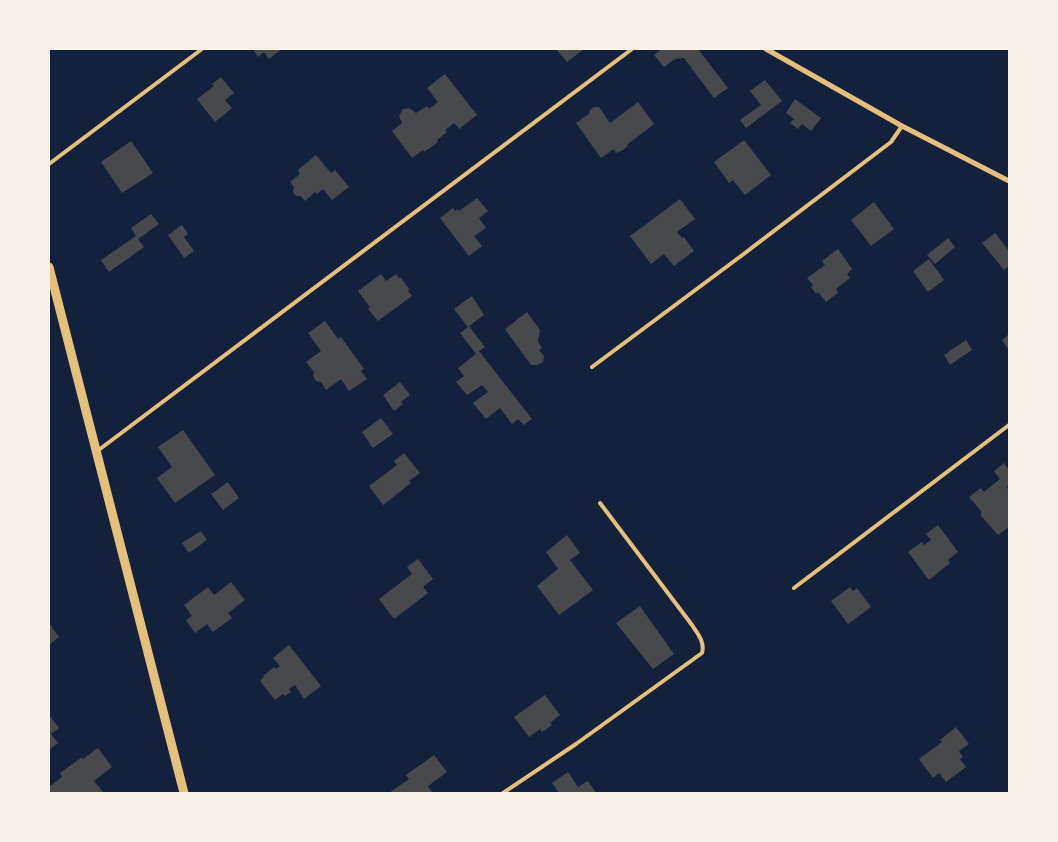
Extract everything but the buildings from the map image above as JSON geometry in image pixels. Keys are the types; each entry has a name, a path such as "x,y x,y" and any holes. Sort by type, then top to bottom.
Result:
{"street":[{"path":"766,49 902,126 1009,181"},
{"path":"49,266 184,793"}],"lane":[{"path":"49,164 202,49"},
{"path":"96,452 632,49"},
{"path":"592,367 891,142 902,126"},
{"path":"794,588 1009,425"},
{"path":"503,793 576,744 702,653 704,647 696,631 600,504"}]}
